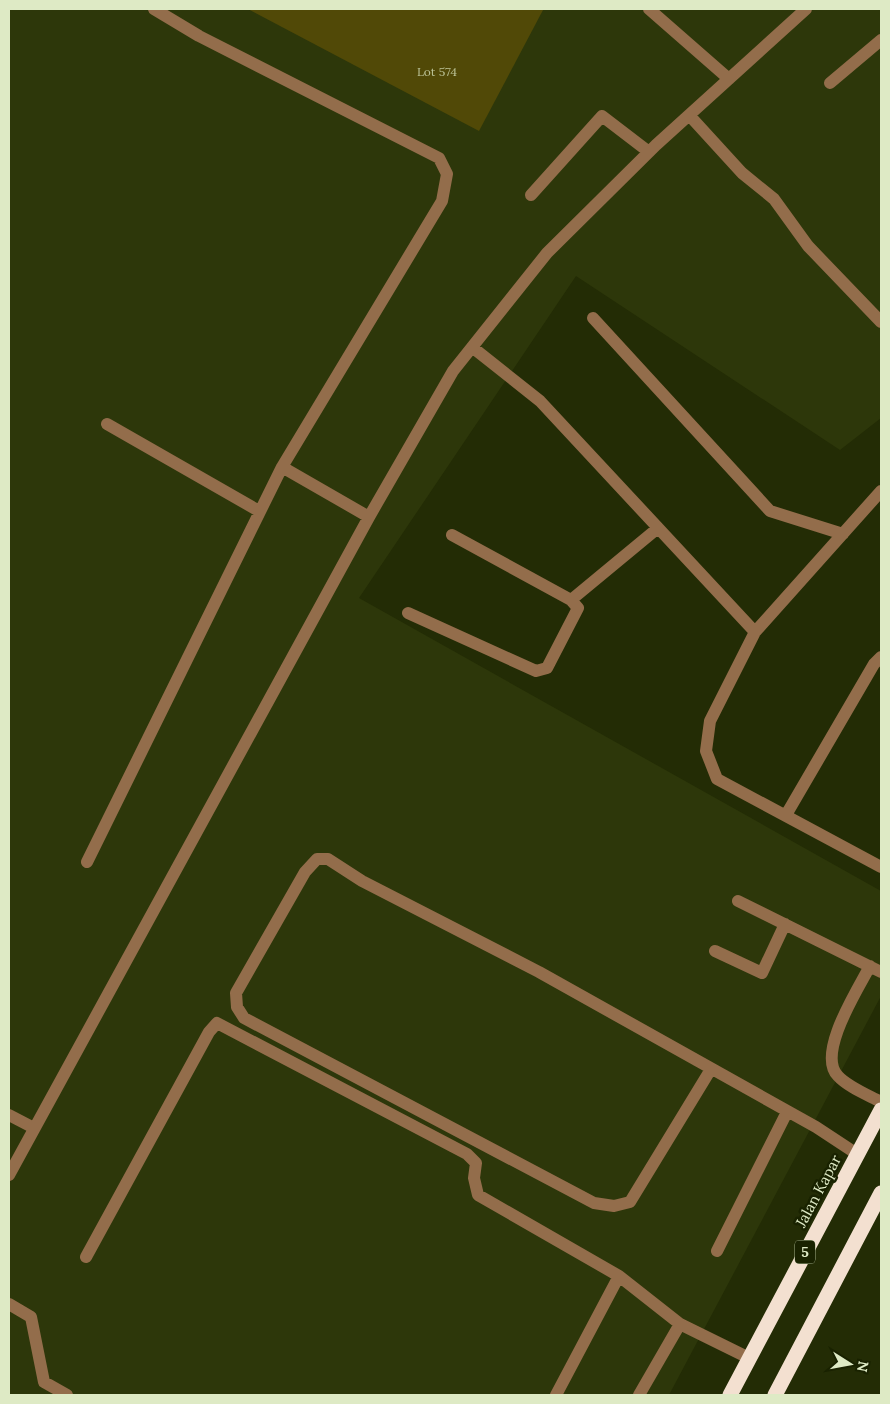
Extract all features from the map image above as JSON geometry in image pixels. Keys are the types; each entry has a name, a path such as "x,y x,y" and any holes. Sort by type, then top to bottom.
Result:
{"highway":[{"name":"Jalan Kapar","path":"730,1395 881,1110"},
{"path":"775,1395 881,1193"}],"street":[{"path":"87,862 282,467 442,201 447,174 439,158 199,36 154,9"},
{"path":"649,9 729,79"},
{"path":"9,1175 369,517 453,371 547,253 648,152 806,9"},
{"path":"830,83 881,40"},
{"path":"689,115 742,172 774,199 808,246 881,322"},
{"path":"532,194 602,116 648,152"},
{"path":"593,318 770,511 843,534"},
{"path":"472,347 540,400 755,632"},
{"path":"107,424 259,511"},
{"path":"282,467 369,517"},
{"path":"881,491 755,632 710,721 706,751 717,778 881,867"},
{"path":"572,600 658,528"},
{"path":"408,613 536,671 547,668 578,608 572,600 452,535"},
{"path":"786,815 874,664 881,657"},
{"path":"711,1069 630,1202 614,1206 594,1203 244,1018 237,1007 236,993 305,872 317,859 328,859 362,881 539,972 816,1127 857,1154"},
{"path":"738,901 876,969 834,1037 830,1059 837,1076 881,1102"},
{"path":"716,951 762,973 784,924"},
{"path":"86,1257 209,1032 217,1023 468,1154 476,1163 474,1178 478,1195 619,1276 680,1324 749,1358"},
{"path":"717,1251 787,1112"},
{"path":"9,1115 34,1128"},
{"path":"556,1395 619,1276"},
{"path":"9,1304 31,1316 44,1382 67,1395"},
{"path":"639,1395 680,1324"}],"shaded area":[{"path":"9,9 881,9 881,418 840,450 576,276 359,598 881,891 881,996 669,1395 9,1395"}],"building":[{"path":"248,9 541,9 543,10 479,131"}]}
